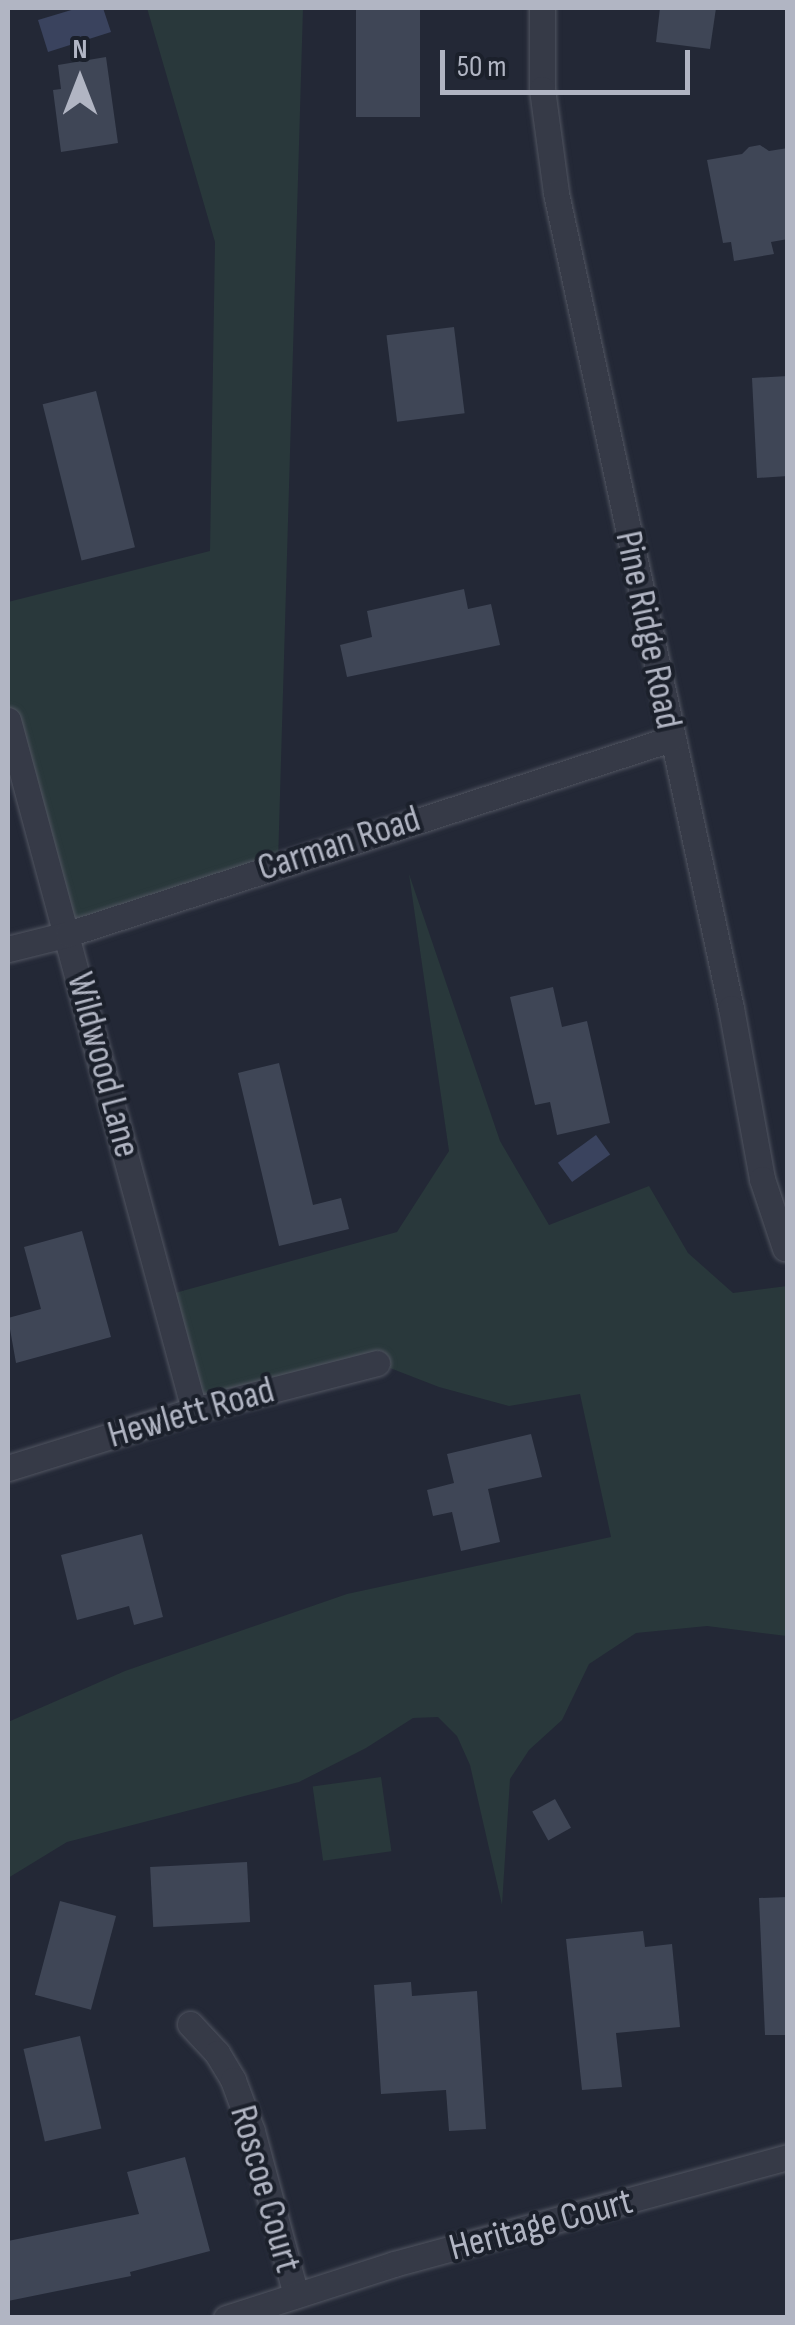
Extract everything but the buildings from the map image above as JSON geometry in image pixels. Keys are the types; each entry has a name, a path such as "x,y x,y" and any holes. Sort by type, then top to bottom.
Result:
{"street":[{"name":"Pine Ridge Road","path":"542,8 542,89 556,192 730,1008 762,1178 785,1248"},
{"name":"Wildwood Lane","path":"8,720 194,1410"},
{"name":"Carman Road","path":"8,949 68,934 671,739"},
{"name":"Hewlett Road","path":"8,1468 194,1410 376,1362"},
{"name":"Roscoe Court","path":"190,2024 217,2053 233,2080 252,2132 296,2295 226,2318"},
{"name":"Heritage Court","path":"296,2295 788,2156"}],"shaded area":[{"path":"147,8 303,8 278,863 68,934 8,720 8,602 210,551 215,242"},
{"path":"409,874 500,1141 549,1225 649,1186 688,1253 733,1293 787,1286 787,1636 707,1626 636,1633 589,1664 562,1720 529,1750 510,1779 502,1905 470,1765 457,1736 438,1717 413,1718 366,1748 299,1782 67,1842 8,1878 8,1722 125,1671 347,1594 611,1537 580,1394 509,1406 439,1387 377,1363 194,1410 164,1296 397,1232 449,1151"},
{"path":"381,1777 391,1851 323,1861 313,1787"}],"water":[{"path":"78,8 103,8 111,32 48,52 38,20"},
{"path":"596,1135 610,1154 572,1182 558,1163"}]}
